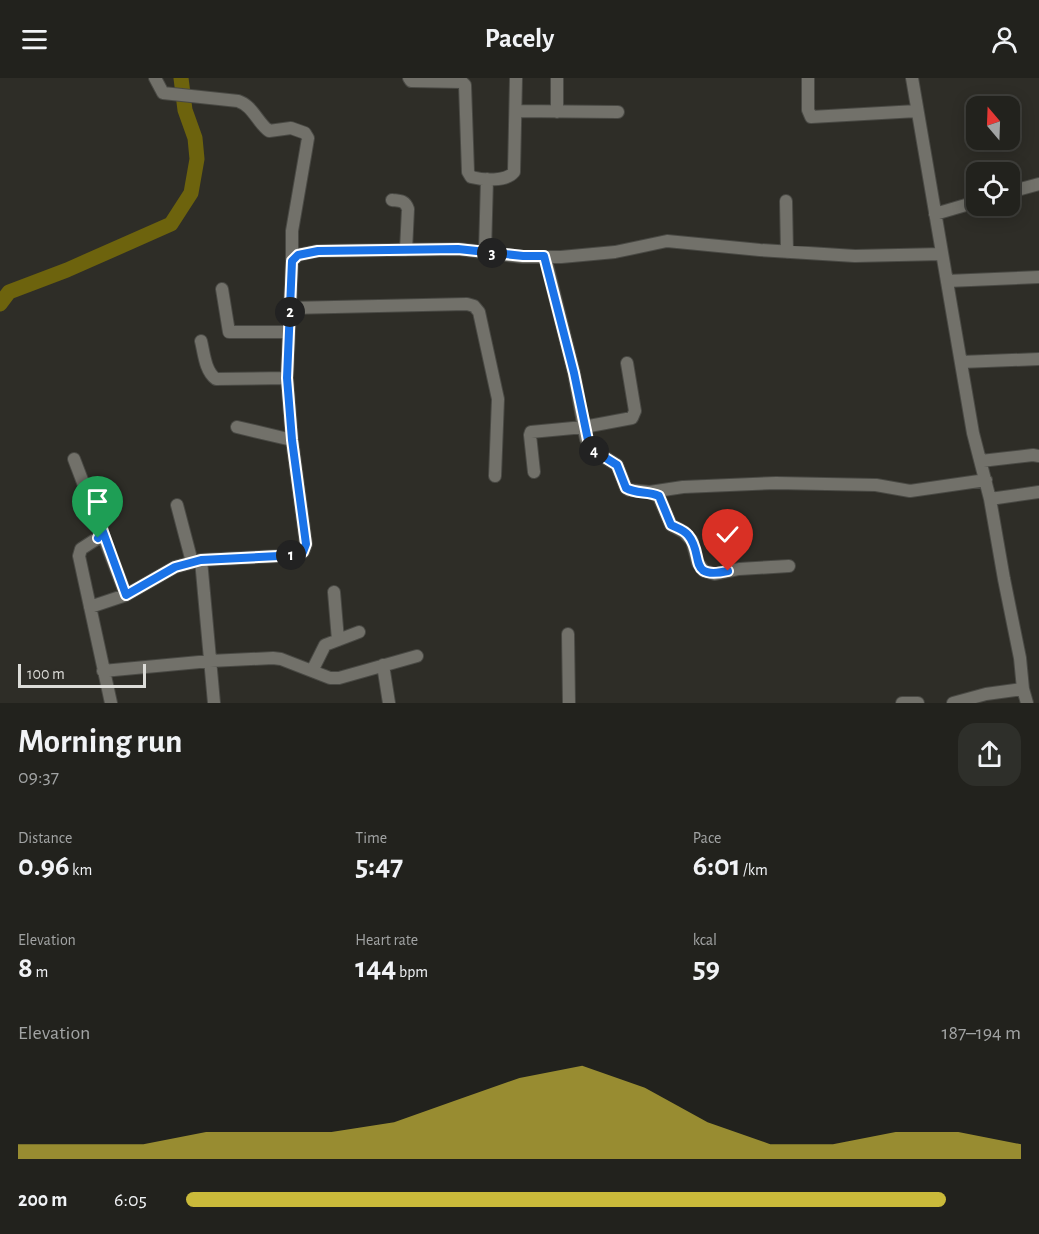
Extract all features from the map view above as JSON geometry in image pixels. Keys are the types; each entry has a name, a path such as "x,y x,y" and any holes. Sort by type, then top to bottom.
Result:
{"street":[{"path":"90,607 126,595 175,567 196,561 299,555 306,544 292,440 287,378 292,231 308,138 305,133 291,128 269,131 260,124 244,103 164,93 155,78"},
{"path":"409,78 411,81 462,80 465,85 469,175 481,179 506,178 514,172 516,78"},
{"path":"557,78 557,112"},
{"path":"808,78 807,110 811,117 917,111"},
{"path":"912,78 973,434 990,499 1027,703"},
{"path":"516,111 618,112"},
{"path":"485,252 487,179"},
{"path":"1020,189 1039,184"},
{"path":"392,200 402,201 408,209 406,250"},
{"path":"786,201 787,252"},
{"path":"935,214 966,205"},
{"path":"292,261 305,252 458,249 544,256 615,252 668,241 855,256 942,254"},
{"path":"544,256 574,373 586,439 593,450 617,465 626,488 629,490 650,492 683,487 776,483 876,485 910,490 986,480"},
{"path":"947,281 1039,277"},
{"path":"222,289 228,332 290,332"},
{"path":"290,308 348,305 467,304 474,306 479,312 498,399 495,476"},
{"path":"201,341 207,368 216,379 287,378"},
{"path":"961,362 1039,359"},
{"path":"534,472 531,432 584,427 633,418 635,411 627,363"},
{"path":"237,427 292,440"},
{"path":"981,461 1039,456"},
{"path":"74,459 126,595"},
{"path":"650,492 659,496 671,525 688,536 698,563 704,571 715,574 739,569 789,566"},
{"path":"990,499 1039,492"},
{"path":"177,505 196,561 214,703"},
{"path":"102,529 98,538 79,552 111,703"},
{"path":"334,592 338,640"},
{"path":"312,671 325,645 359,632"},
{"path":"568,634 569,703"},
{"path":"103,671 210,661 273,658 330,678 339,678 417,656"},
{"path":"383,665 389,703"},
{"path":"953,703 986,694 1023,689"},
{"path":"902,703 918,703"}],"waterway":[{"path":"0,304 9,292 67,270 171,224 191,193 197,159 195,138 185,110 181,78"}],"route":[{"path":"98,538 102,529 126,595 175,567 201,560 299,555 303,552 306,544 292,440 287,378 292,261 305,252 318,251 458,249 544,256 574,373 589,445 617,465 626,488 659,496 666,517 671,525 688,536 698,563 704,571 715,574 728,571"}]}
